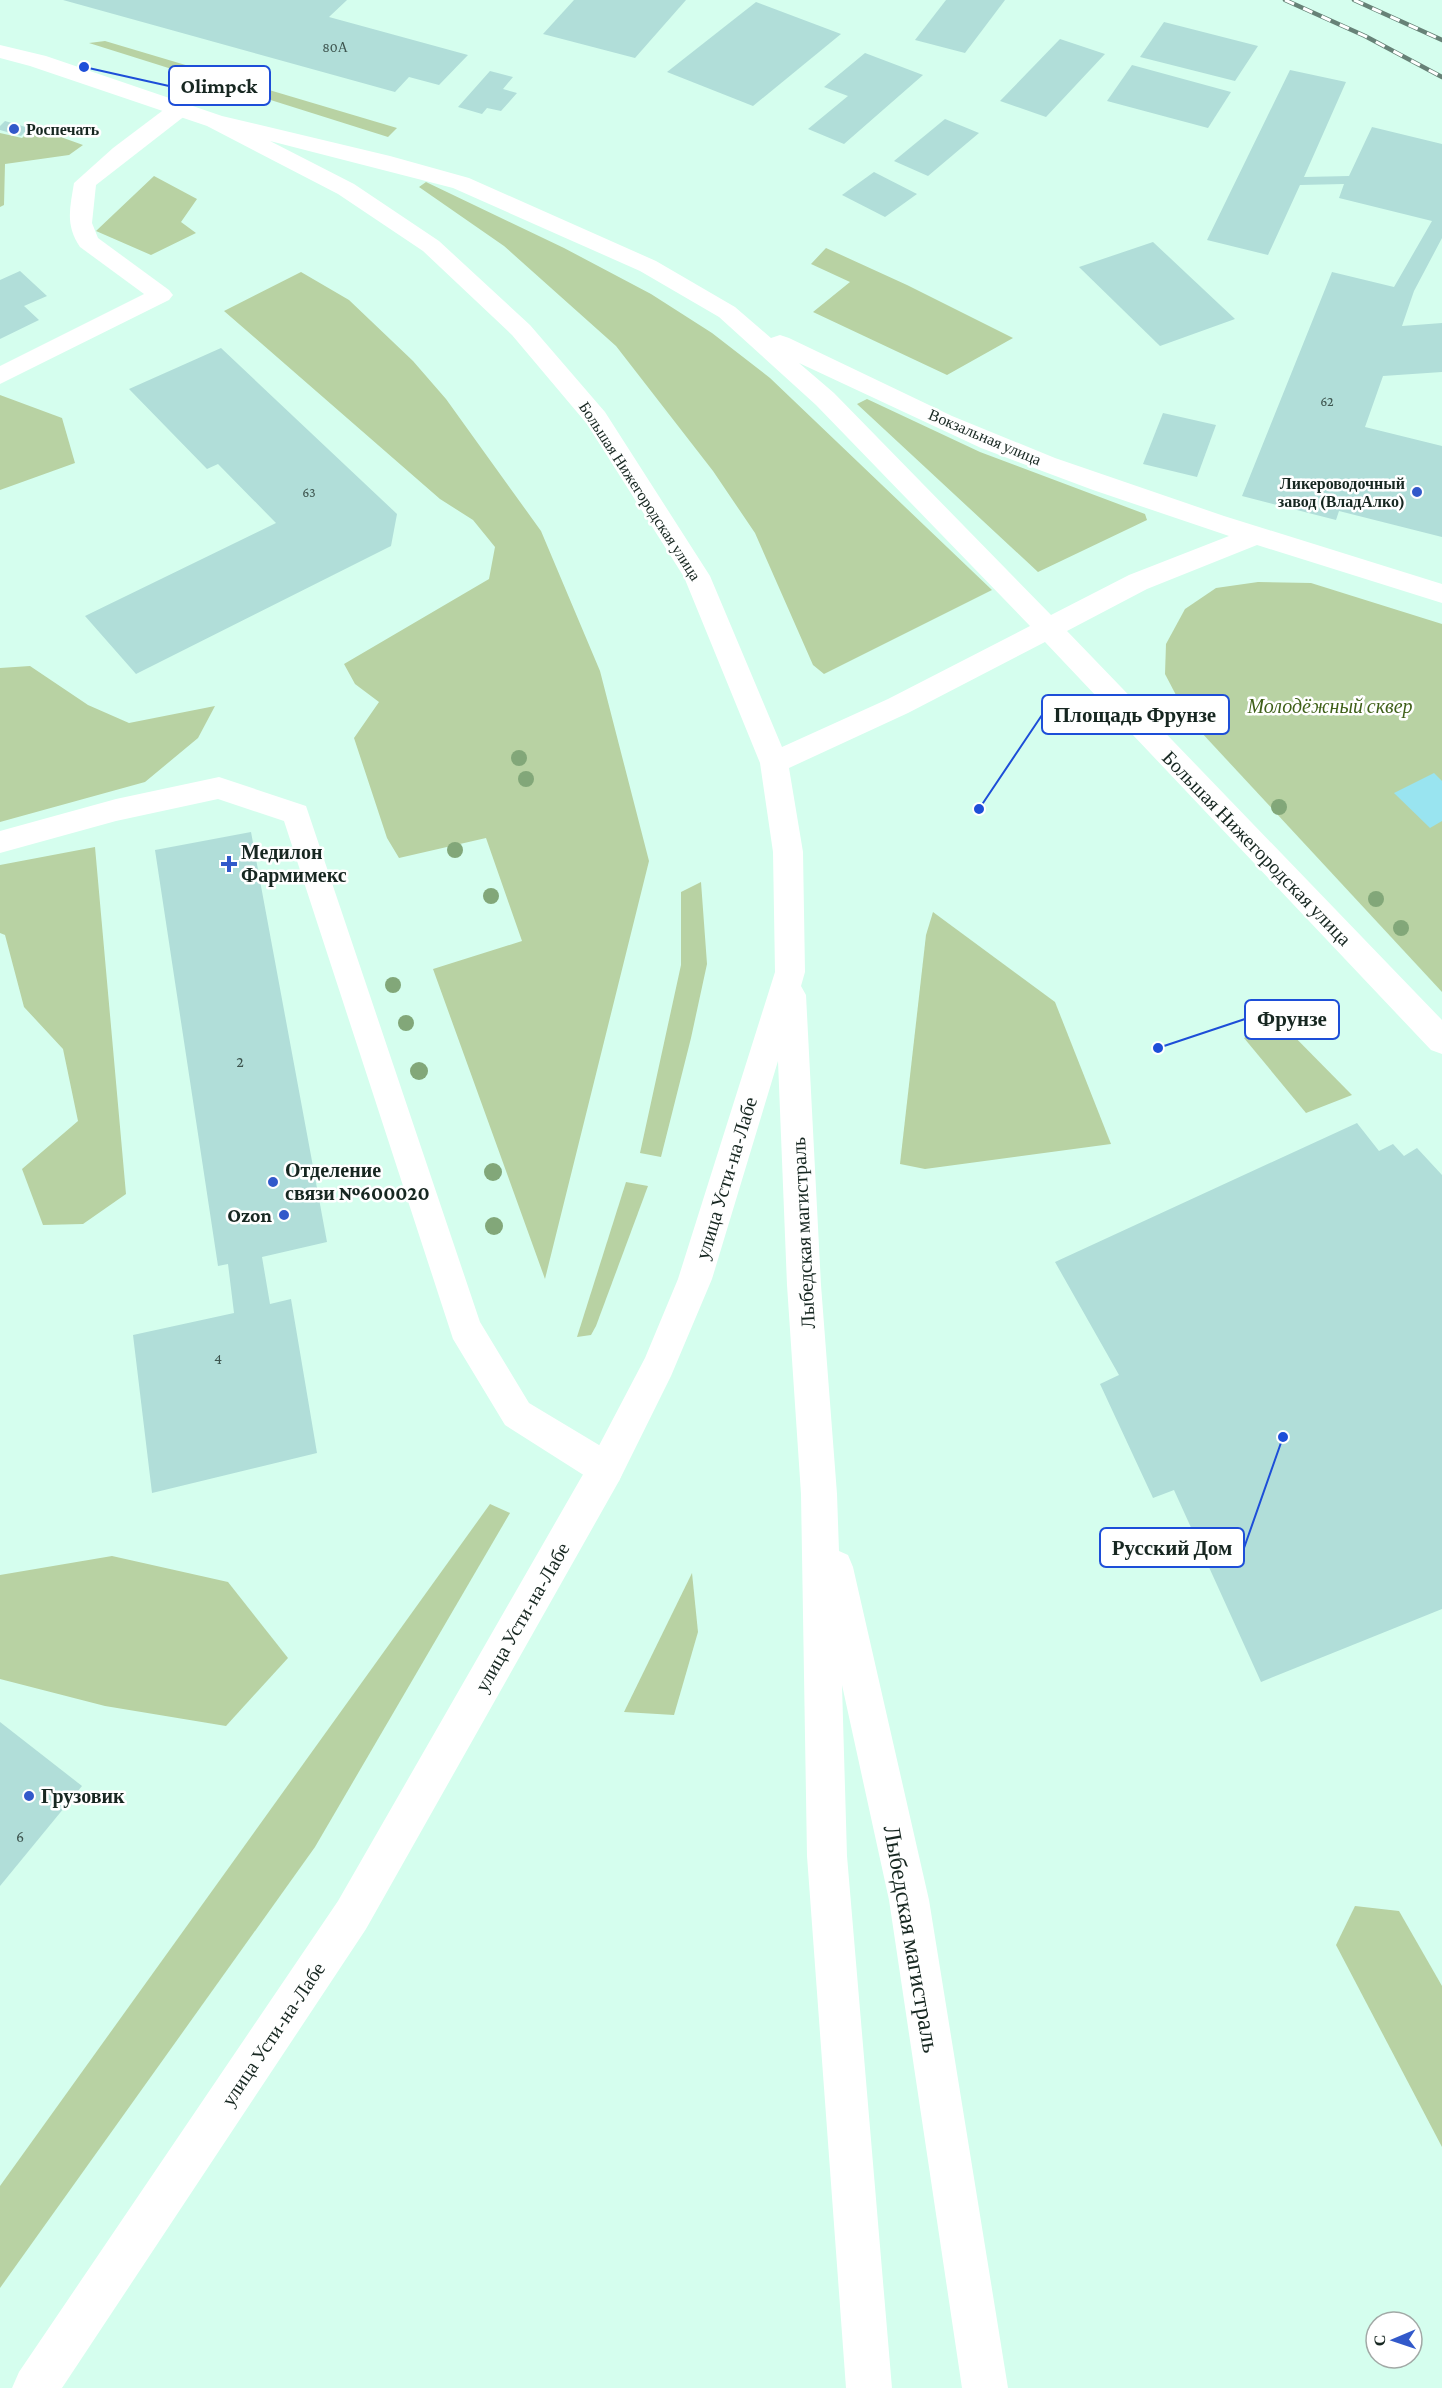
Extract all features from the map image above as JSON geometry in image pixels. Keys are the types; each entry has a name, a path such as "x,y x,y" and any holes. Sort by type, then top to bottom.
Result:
{"main road":[{"name":"Большая Нижегородская улица","path":"0,51 38,61 215,121 382,161 461,183 648,266 727,312 825,399 1048,628 1442,1041"},
{"path":"0,376 161,295 88,242 80,223 85,183 178,110"},
{"name":"Большая Нижегородская улица","path":"215,121 346,189 422,240 522,330 596,418 697,576 774,763"},
{"name":"Вокзальная улица","path":"727,312 805,356 988,441 1122,491 1254,536 1442,594"},
{"path":"774,763 898,706 1138,582 1254,536"},
{"name":"улица Усти-на-Лабе","path":"35,2388 352,1915 606,1469 659,1365 695,1279 790,972 788,852 774,763"},
{"path":"0,842 116,810 219,788 296,814 465,1328 517,1414 606,1469"},
{"name":"Лыбедская магистраль","path":"790,972 804,1285 819,1494 828,1856 869,2388"},
{"name":"Лыбедская магистраль","path":"819,1494 909,1900 985,2388"}],"green space":[{"path":"105,41 397,128 388,137 89,43"},
{"path":"33,127 83,145 69,155 5,164 4,205 0,207 0,133 22,138"},
{"path":"154,176 197,199 181,222 196,233 151,255 96,231"},
{"path":"426,182 564,248 651,294 712,333 770,378 992,590 824,674 813,665 755,533 713,471 616,346 504,246 419,187"},
{"path":"826,248 1013,338 947,375 813,312 850,282 811,264"},
{"path":"301,272 349,300 413,361 446,399 541,531 600,671 649,861 545,1279 433,969 522,941 486,838 399,858 387,838 354,738 379,702 355,684 344,664 489,579 495,547 473,520 440,499 224,311"},
{"path":"0,395 62,418 75,463 0,490"},
{"path":"867,399 980,452 1145,514 1147,520 1038,572 857,404"},
{"name":"Молодёжный сквер","path":"1258,582 1311,583 1442,624 1442,992 1188,718 1165,674 1166,644 1185,609 1216,588"},
{"path":"30,666 88,705 129,723 215,706 198,738 145,782 0,822 0,668"},
{"path":"95,847 126,1194 83,1224 43,1225 22,1169 78,1121 63,1049 24,1007 5,935 0,933 0,865"},
{"path":"701,882 707,964 661,1157 640,1153 681,965 681,892"},
{"path":"933,912 1055,1002 1111,1144 925,1169 900,1164 926,935"},
{"path":"1277,1019 1352,1095 1306,1113 1244,1038"},
{"path":"626,1182 648,1186 596,1326 591,1335 577,1337"},
{"path":"490,1504 510,1513 315,1847 0,2288 0,2186"},
{"path":"112,1556 228,1582 288,1658 226,1726 105,1706 0,1679 0,1575"},
{"path":"692,1573 698,1632 674,1715 624,1712"},
{"path":"1355,1906 1399,1911 1442,1986 1442,2147 1336,1945"}],"water":[{"path":"1434,773 1442,781 1442,821 1430,828 1394,793"}],"building":[{"path":"63,0 347,0 329,17 468,55 439,85 409,77 395,92"},
{"path":"574,0 686,0 635,58 543,34"},
{"path":"946,0 1005,0 965,53 915,40"},
{"path":"756,2 841,34 753,106 667,72"},
{"path":"1164,22 1258,46 1235,81 1140,57"},
{"path":"1060,39 1105,54 1046,117 1000,101"},
{"path":"865,53 923,75 844,144 808,129 848,96 824,87"},
{"path":"1132,65 1231,92 1208,128 1107,101"},
{"path":"1290,70 1346,82 1304,177 1349,176 1372,127 1442,144 1442,238 1414,291 1402,326 1442,323 1442,372 1383,376 1365,427 1442,446 1442,537 1339,511 1336,520 1242,496 1332,272 1394,287 1432,221 1339,198 1344,184 1300,185 1268,255 1207,240"},
{"path":"490,71 513,77 503,89 517,93 501,111 487,108 482,114 458,107"},
{"path":"945,119 979,133 928,176 894,161"},
{"name":"Роспечать","path":"5,121 29,128 21,136 0,130 0,126"},
{"path":"874,172 917,194 885,217 842,195"},
{"path":"1153,242 1235,319 1160,346 1079,267"},
{"path":"20,271 47,296 24,306 39,320 0,339 0,280"},
{"path":"221,348 397,514 391,546 136,674 85,616 276,523 218,464 207,469 129,389"},
{"path":"1163,413 1216,425 1197,477 1143,464"},
{"path":"251,832 327,1242 262,1257 270,1304 291,1299 317,1453 152,1493 133,1335 234,1313 228,1264 218,1266 155,850"},
{"path":"1357,1123 1379,1151 1393,1144 1404,1156 1417,1148 1442,1175 1442,1609 1261,1682 1174,1490 1153,1498 1100,1384 1119,1375 1055,1262"},
{"path":"0,1722 82,1786 0,1886"}],"railway":[{"path":"1285,0 1365,36 1442,77"},
{"path":"1354,0 1442,40"}],"place":[{"name":"Olimpck","path":"84,67"},
{"name":"Роспечать","path":"14,129"},
{"name":"Ликероводочный завод (ВладАлко)","path":"1417,492"},
{"name":"Площадь Фрунзе","path":"979,809"},
{"name":"Медилон Фармимекс","path":"229,864"},
{"name":"Фрунзе","path":"1158,1048"},
{"name":"Отделение связи №600020","path":"273,1182"},
{"name":"Ozon","path":"284,1215"},
{"name":"Русский Дом","path":"1283,1437"},
{"name":"Грузовик","path":"29,1796"}]}
